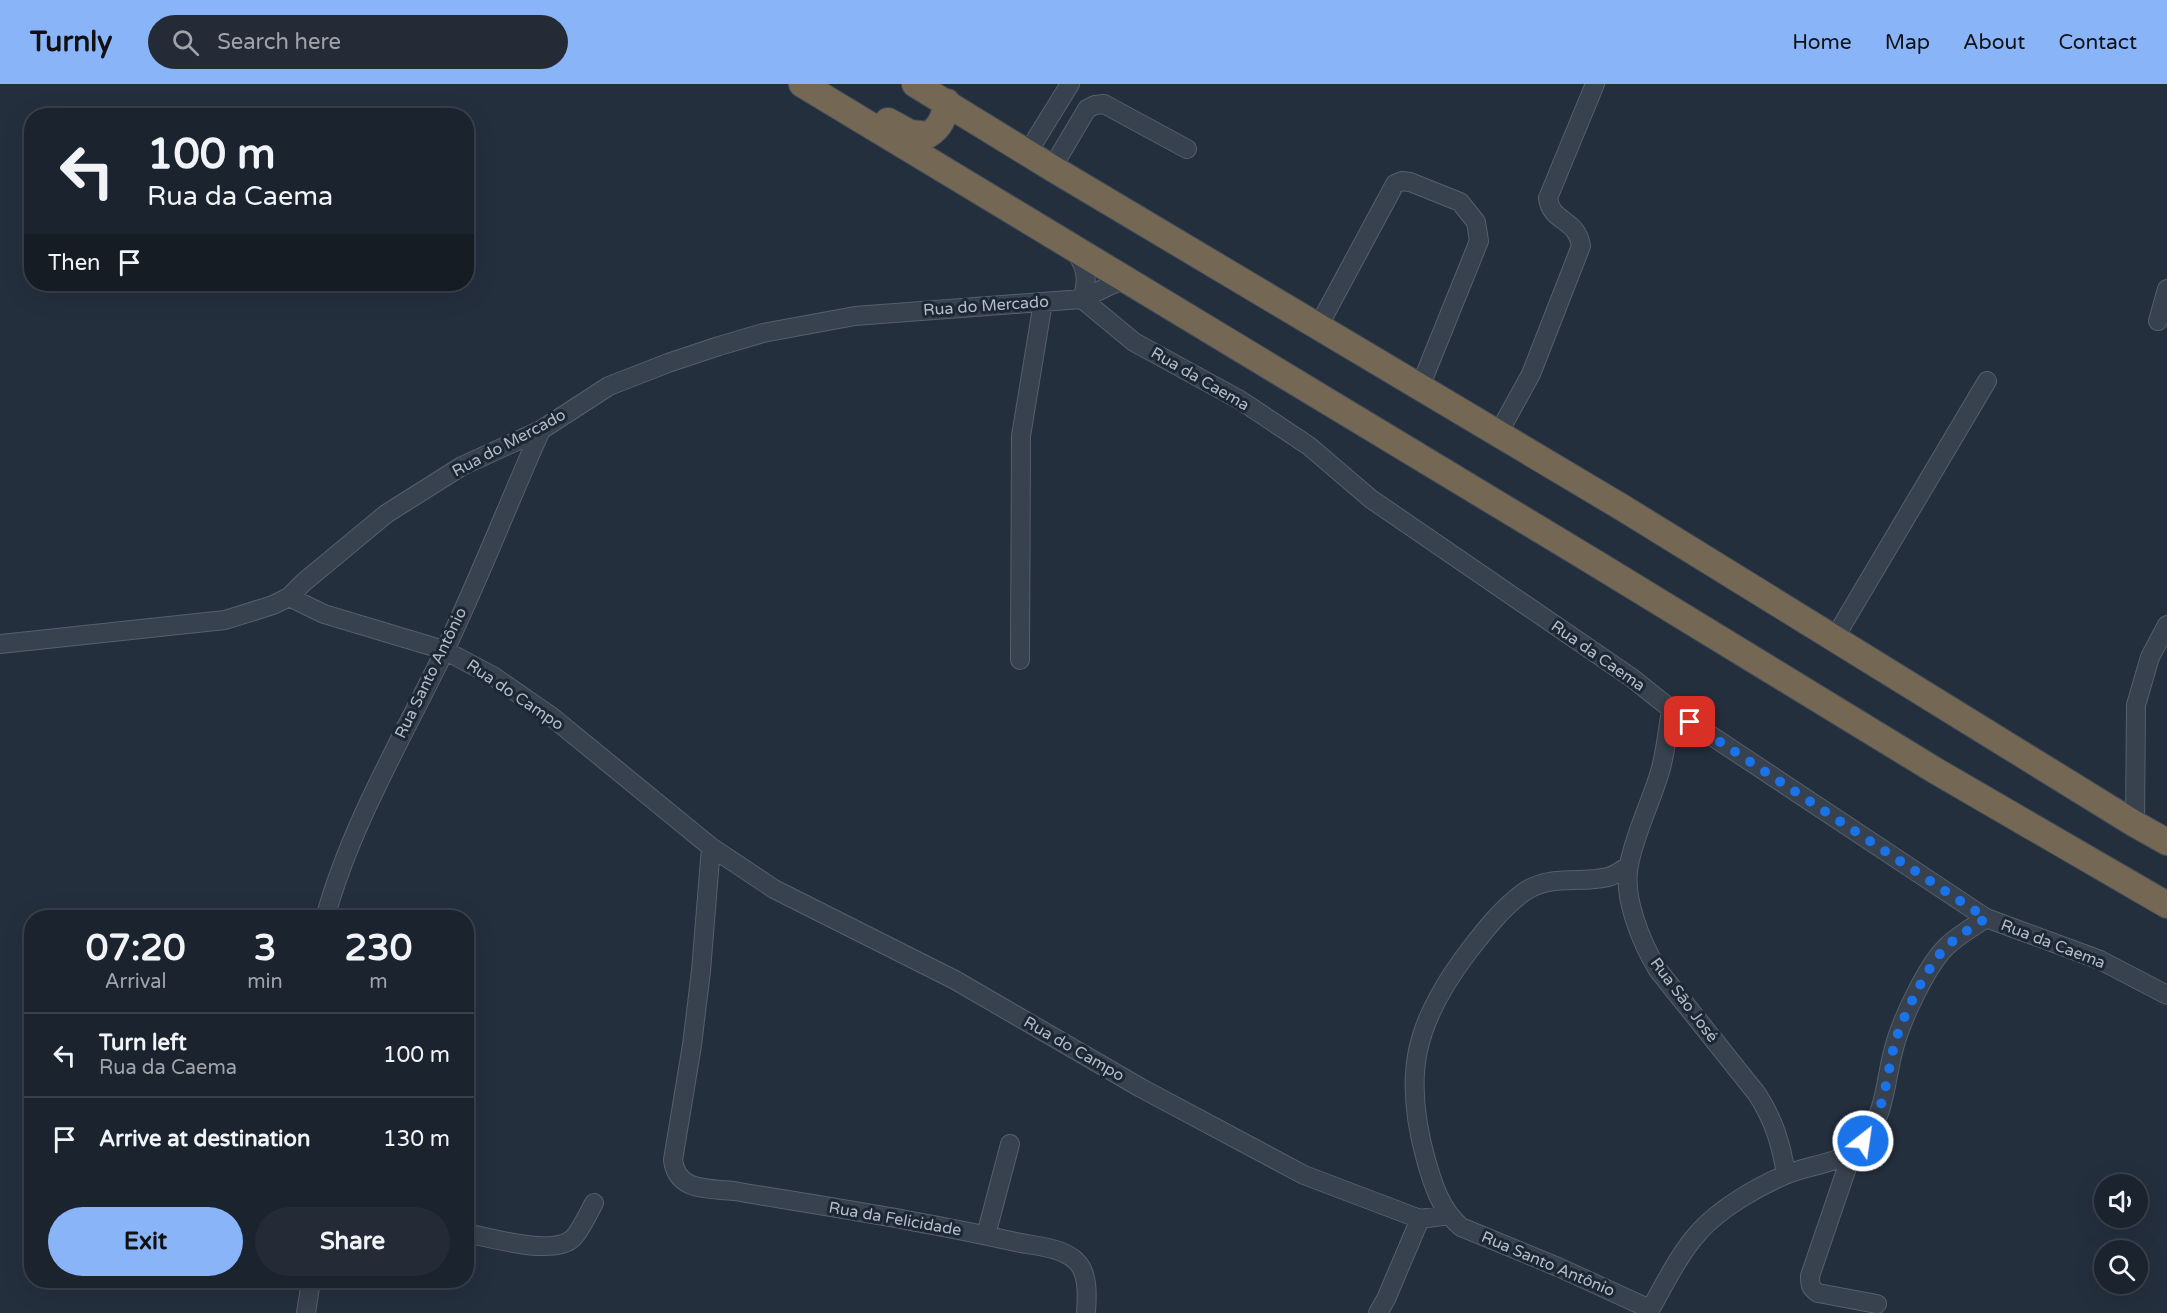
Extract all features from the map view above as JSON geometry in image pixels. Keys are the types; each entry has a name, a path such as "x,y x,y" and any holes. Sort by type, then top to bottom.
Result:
{"highway":[{"path":"802,84 1936,771 2167,905"},
{"path":"829,84 901,129 919,135 928,135 937,129 947,102"},
{"path":"915,84 1623,508 2167,842"}],"street":[{"path":"1028,152 1070,84"},
{"path":"1498,434 1531,374 1581,246 1579,234 1571,225 1552,212 1548,198 1595,84"},
{"path":"1052,168 1087,109 1095,105 1104,104 1187,149"},
{"path":"1318,327 1395,184 1402,181 1410,182 1460,202 1476,222 1479,241 1420,387"},
{"path":"1072,247 1082,259 1086,273 1087,285 1082,299"},
{"name":"Rua do Mercado","path":"0,644 225,620 273,606 289,597 386,514 462,466 541,430 609,386 668,363 763,333 855,316 1082,299 1126,279"},
{"path":"2158,321 2167,289"},
{"name":"Rua da Caema","path":"1082,299 1134,342 1240,400 1309,446 1371,499 1632,678 1671,709 1986,918 2100,960 2167,995"},
{"path":"1020,660 1021,436 1043,302"},
{"path":"1834,639 1987,381"},
{"name":"Rua Santo Antônio","path":"328,910 376,786 444,650 541,430"},
{"name":"Rua do Campo","path":"289,597 324,614 444,650 493,676 552,717 711,847 774,889 955,980 1141,1088 1304,1175 1420,1219 1449,1215"},
{"path":"2135,824 2136,705 2150,657 2167,625"},
{"name":"Rua São José","path":"1671,709 1660,768 1628,866 1630,897 1636,923 1646,949 1658,970 1768,1110 1780,1143 1786,1174"},
{"name":"Rua da Felicidade","path":"711,847 701,971 692,1045 673,1160 676,1175 680,1180 697,1187 734,1191 986,1235 1065,1253 1082,1269 1085,1280 1086,1313"},
{"path":"1449,1215 1438,1195 1427,1164 1417,1127 1415,1109 1416,1059 1423,1028 1436,999 1450,976 1487,927 1525,892 1545,882 1608,877 1628,866"},
{"path":"1877,1304 1818,1293 1812,1290 1810,1276 1852,1153 1873,1128 1882,1105 1894,1047 1901,1028 1936,959 1946,947 1986,918"},
{"path":"986,1235 1010,1143"},
{"path":"1649,1311 1688,1245 1700,1230 1738,1200 1786,1174 1832,1162 1852,1153"},
{"path":"474,1234 537,1246 558,1245 572,1239 594,1203"},
{"name":"Rua Santo Antônio","path":"1449,1215 1461,1227 1558,1268 1649,1311"},
{"path":"1378,1313 1420,1219"},
{"path":"306,1313 310,1288"}],"route":[{"path":"1690,722 1986,918 1946,947 1936,959 1901,1028 1894,1047 1882,1105 1873,1128 1863,1141"}]}
